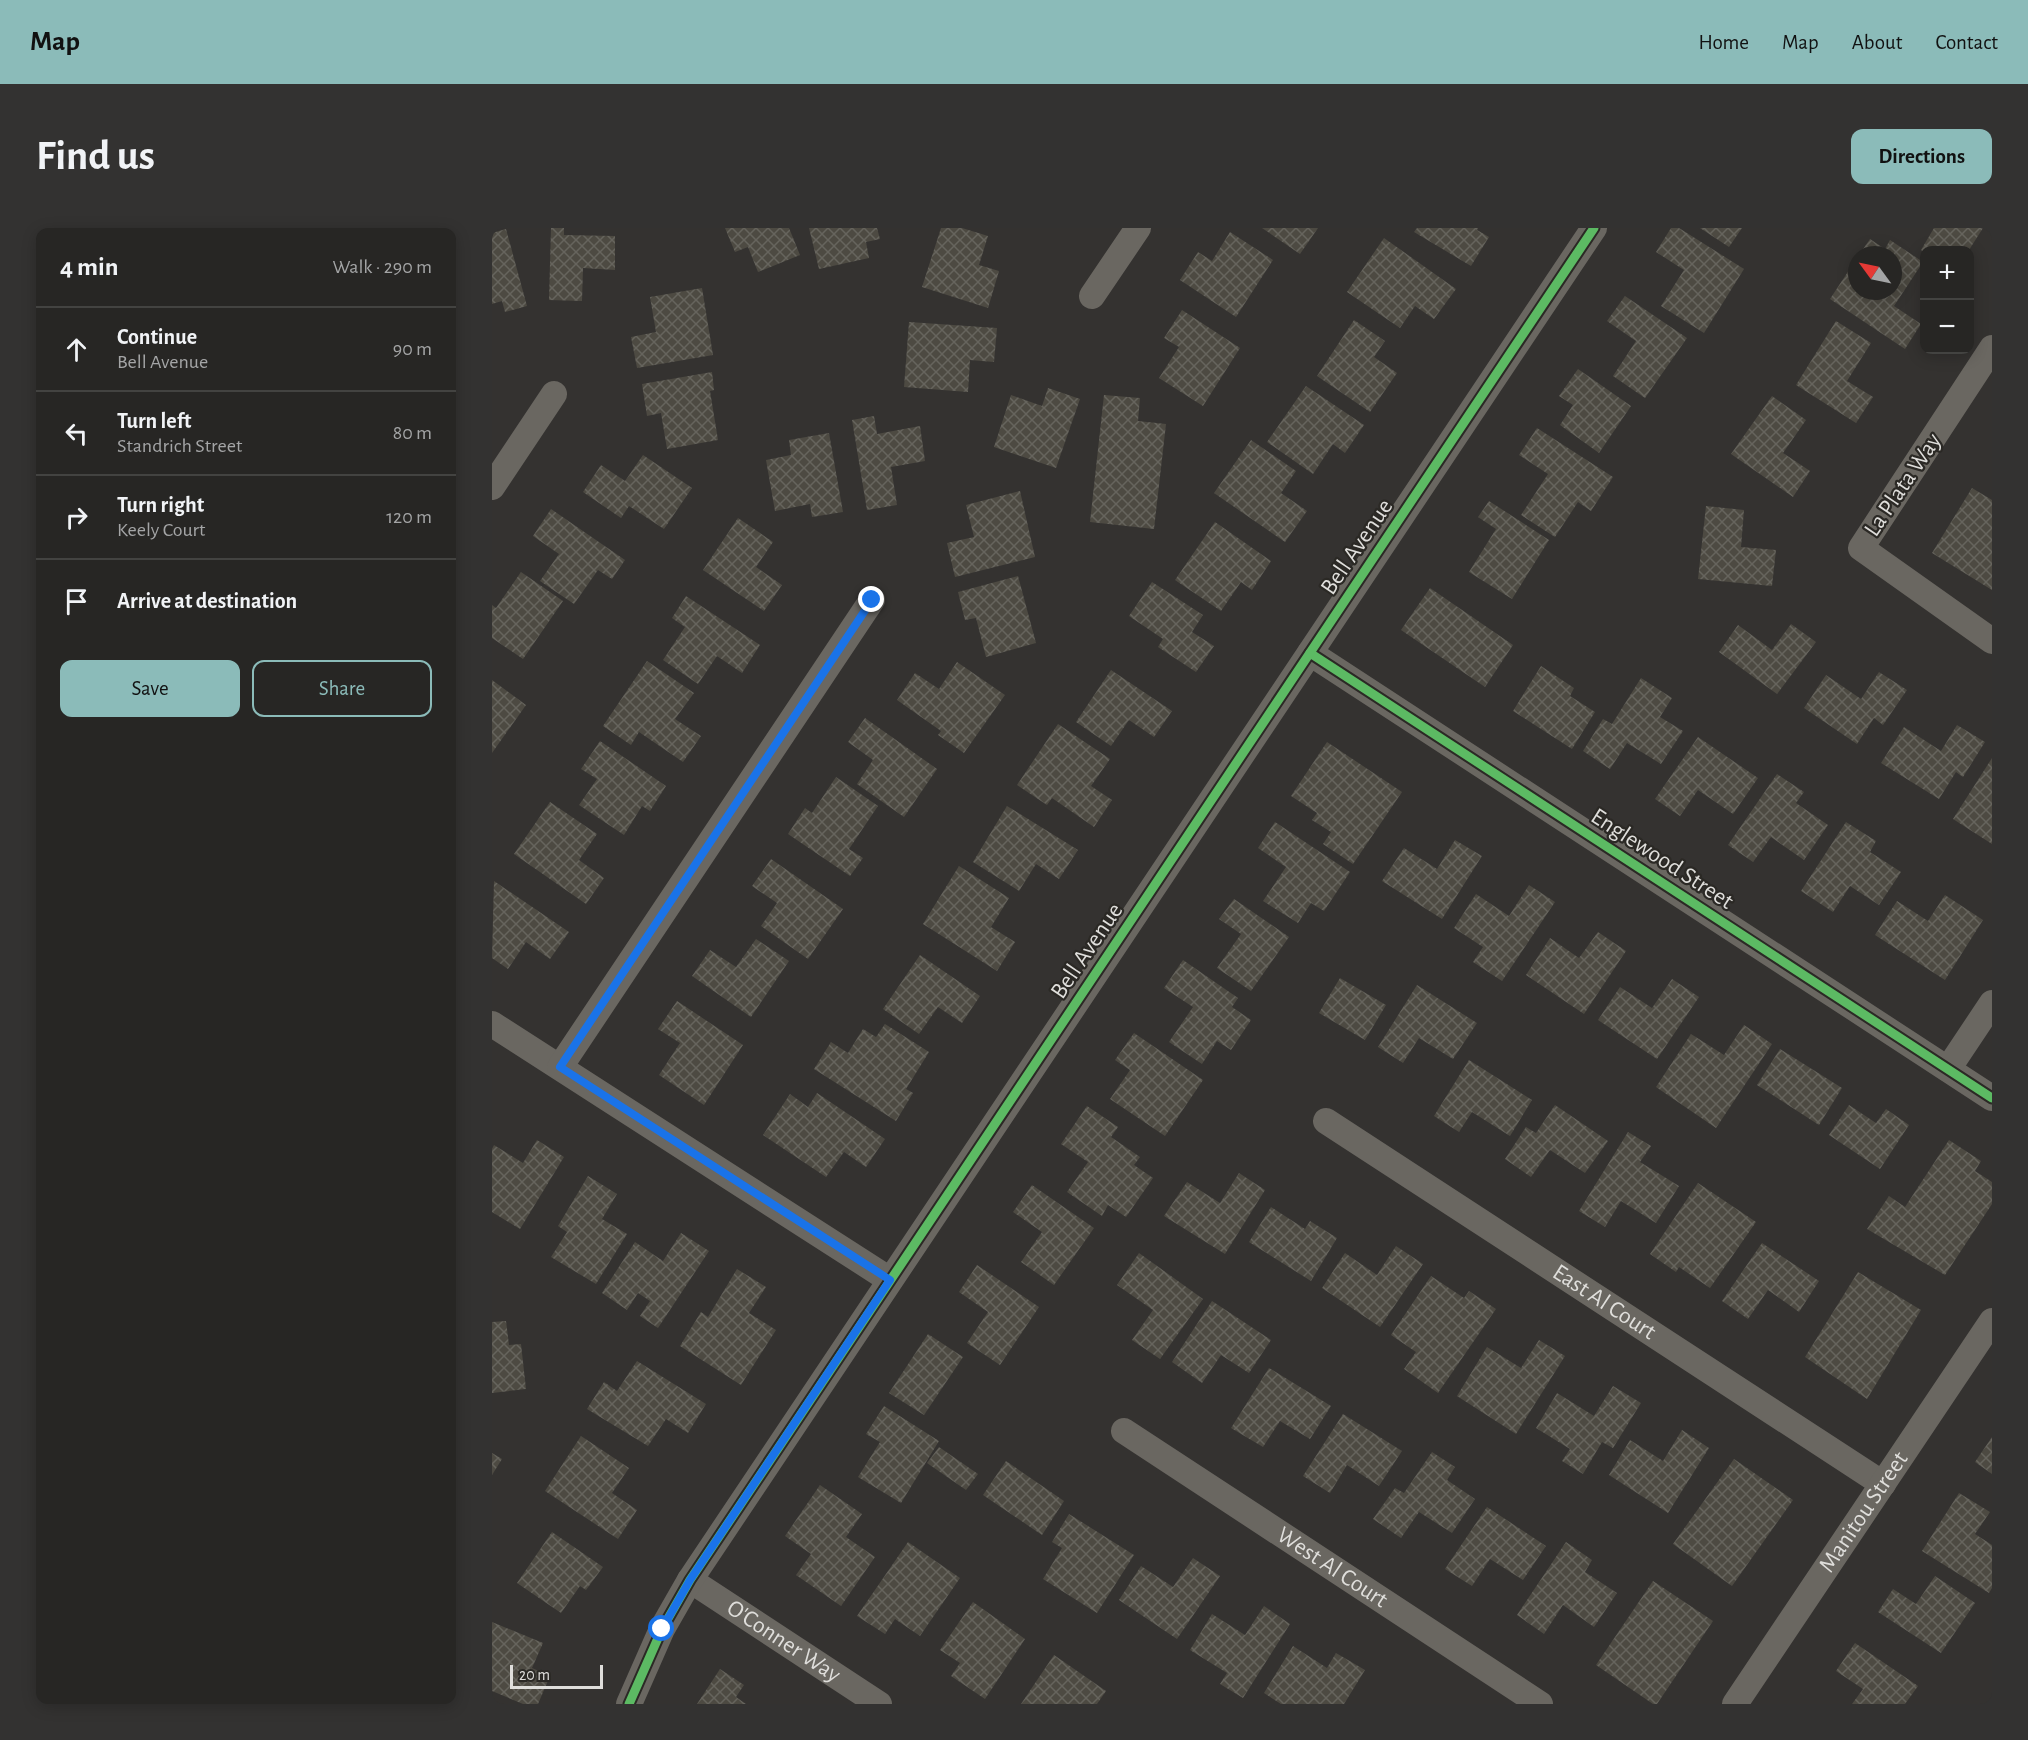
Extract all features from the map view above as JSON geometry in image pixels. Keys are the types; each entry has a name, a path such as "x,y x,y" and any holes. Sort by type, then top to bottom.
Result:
{"street":[{"path":"1092,296 1138,228"},
{"name":"Bell Avenue","path":"629,1704 662,1629 690,1580 1594,228"},
{"name":"La Plata Way","path":"1992,348 1861,548 1992,641"},
{"path":"492,487 554,394"},
{"path":"560,1067 872,600"},
{"name":"Englewood Street","path":"1310,653 1992,1098"},
{"path":"1948,1069 1992,1003"},
{"path":"492,1024 890,1280"},
{"name":"East Al Court","path":"1326,1121 1883,1484"},
{"name":"Manitou Street","path":"1736,1704 1992,1321"},
{"name":"West Al Court","path":"1124,1431 1540,1704"},
{"name":"O'Conner Way","path":"690,1580 879,1704"}],"building":[{"path":"551,228 564,228 564,235 615,236 615,270 583,268 582,301 549,300"},
{"path":"725,228 789,228 800,255 758,272 748,247 735,252"},
{"path":"809,228 877,228 880,239 866,242 869,258 819,269"},
{"path":"941,228 962,228 988,236 979,265 999,271 988,308 922,287"},
{"path":"1262,228 1318,228 1300,254"},
{"path":"1417,228 1478,228 1477,230 1489,237 1471,266 1414,232"},
{"path":"1671,228 1679,228 1744,269 1704,333 1661,306 1684,270 1656,252"},
{"path":"1700,228 1742,228 1729,247"},
{"path":"1934,228 1983,228 1972,246 1923,246"},
{"path":"506,229 527,306 505,312 502,301 492,304 492,233"},
{"path":"1230,232 1273,260 1236,317 1180,280 1198,252 1212,261"},
{"path":"1384,238 1456,289 1434,319 1415,306 1400,328 1347,292"},
{"path":"1870,239 1880,246 1865,246"},
{"path":"1890,240 1899,246 1887,246"},
{"path":"1902,248 1920,260 1920,267 1902,294"},
{"path":"1848,272 1848,300 1898,300 1894,306 1920,326 1905,349 1830,299"},
{"path":"702,288 713,355 637,368 631,337 656,332 650,297"},
{"path":"1625,296 1687,338 1645,398 1613,376 1636,341 1607,321"},
{"path":"1182,310 1240,348 1203,406 1159,378 1179,347 1164,338"},
{"path":"1354,320 1385,341 1374,357 1397,373 1370,412 1317,376"},
{"path":"1836,321 1871,343 1847,381 1873,397 1856,423 1796,385"},
{"path":"909,322 997,328 994,362 970,360 968,392 904,387"},
{"path":"1578,369 1631,406 1599,453 1560,425 1573,405 1559,396"},
{"path":"712,372 714,390 710,391 718,440 667,449 661,413 647,416 642,384"},
{"path":"1306,386 1364,425 1345,453 1333,444 1313,474 1267,442"},
{"path":"1048,388 1080,399 1056,468 994,447 1011,395 1042,406"},
{"path":"1104,395 1140,398 1138,421 1166,424 1154,529 1090,522"},
{"path":"1772,396 1806,420 1783,453 1810,471 1793,497 1731,454"},
{"path":"874,416 877,434 920,426 925,461 891,467 897,505 867,510 852,420"},
{"path":"1537,428 1613,477 1591,511 1578,502 1555,537 1521,515 1548,474 1519,455"},
{"path":"829,433 843,512 812,517 810,504 775,511 766,460 791,455 789,440"},
{"path":"1251,440 1296,471 1281,493 1307,511 1285,542 1214,493"},
{"path":"643,455 692,488 664,529 629,506 621,518 583,492 601,465 625,481"},
{"path":"1972,488 1992,500 1992,590 1932,553"},
{"path":"1020,491 1035,557 955,577 947,543 974,537 966,505"},
{"path":"1489,501 1549,540 1512,599 1469,572 1496,529 1478,517"},
{"path":"1706,506 1744,510 1741,547 1776,550 1772,586 1698,579"},
{"path":"551,509 625,560 612,579 598,570 574,604 540,581 559,554 533,536"},
{"path":"738,518 773,542 756,567 782,585 764,611 703,570"},
{"path":"1215,522 1271,561 1252,590 1241,582 1221,611 1175,580"},
{"path":"521,572 563,601 523,659 492,638 492,605 496,608"},
{"path":"1018,576 1036,643 986,657 976,618 965,620 958,592"},
{"path":"1152,582 1203,615 1192,632 1214,646 1196,672 1158,647 1163,639 1129,616"},
{"path":"1430,588 1513,645 1485,687 1401,630"},
{"path":"686,596 760,645 742,673 717,656 698,684 663,660 685,627 672,618"},
{"path":"1791,624 1816,642 1777,694 1719,652 1738,625 1772,650"},
{"path":"647,661 694,693 675,719 701,736 683,762 639,732 631,745 603,726"},
{"path":"957,662 1005,695 964,753 938,735 941,731 897,700 915,673 939,689"},
{"path":"1541,666 1574,688 1570,696 1595,712 1572,749 1513,711"},
{"path":"1111,670 1172,711 1154,737 1129,720 1111,746 1076,722"},
{"path":"1879,672 1907,690 1883,725 1874,718 1857,744 1804,708 1826,675 1861,699"},
{"path":"1641,678 1672,698 1660,717 1683,731 1661,764 1627,743 1610,769 1583,751 1603,719 1612,724"},
{"path":"492,680 526,705 492,753"},
{"path":"865,718 937,769 904,817 857,784 873,760 848,742"},
{"path":"1058,724 1110,759 1091,786 1112,800 1094,827 1052,798 1047,805 1017,785"},
{"path":"1957,725 1985,742 1963,777 1956,772 1939,799 1881,763 1904,727 1941,751"},
{"path":"1698,737 1758,778 1733,814 1698,790 1680,816 1655,799"},
{"path":"600,741 666,786 650,811 642,806 624,835 579,805 597,779 581,769"},
{"path":"1327,742 1402,792 1353,864 1323,844 1331,832 1312,820 1317,813 1291,796"},
{"path":"1992,758 1992,844 1953,819"},
{"path":"1777,774 1804,792 1796,803 1828,825 1804,860 1771,837 1753,862 1728,845"},
{"path":"836,777 878,806 849,849 863,858 850,876 788,834 805,808 812,813"},
{"path":"550,802 597,834 579,860 604,878 586,904 514,854"},
{"path":"1007,806 1078,850 1059,879 1036,864 1019,891 973,862"},
{"path":"1275,822 1350,872 1324,911 1311,903 1298,923 1263,901 1286,867 1258,848"},
{"path":"1846,822 1876,841 1870,852 1901,872 1879,905 1850,886 1833,912 1801,891"},
{"path":"1455,840 1482,856 1442,919 1382,881 1404,848 1437,869"},
{"path":"771,859 843,909 808,959 761,926 777,903 752,886"},
{"path":"959,866 1009,898 991,927 1015,942 997,971 923,924"},
{"path":"494,881 569,932 550,959 526,942 508,969 492,958"},
{"path":"1529,885 1555,902 1502,981 1473,962 1483,947 1454,928 1476,894 1509,916"},
{"path":"1945,895 1983,920 1945,980 1875,935 1897,901 1928,921"},
{"path":"1234,899 1289,937 1251,991 1217,968 1241,934 1219,919"},
{"path":"1598,932 1626,951 1584,1014 1526,975 1550,938 1579,958"},
{"path":"756,939 789,961 751,1017 692,976 710,950 736,967"},
{"path":"920,955 980,996 962,1023 938,1007 919,1034 883,1009"},
{"path":"1183,960 1238,998 1232,1007 1251,1020 1231,1050 1217,1041 1202,1064 1169,1042 1193,1007 1164,988"},
{"path":"1340,978 1386,1005 1365,1040 1319,1013"},
{"path":"1672,979 1699,997 1657,1059 1598,1020 1620,987 1652,1008"},
{"path":"1417,985 1477,1023 1453,1059 1419,1038 1403,1063 1378,1047"},
{"path":"677,1001 743,1045 704,1105 659,1075 680,1043 658,1029"},
{"path":"885,1024 929,1052 906,1089 913,1093 896,1121 814,1069 831,1042 848,1053 863,1029 876,1037"},
{"path":"1744,1025 1772,1044 1716,1128 1656,1087 1691,1034 1724,1055"},
{"path":"1134,1033 1203,1080 1165,1136 1110,1099 1130,1070 1115,1060"},
{"path":"1780,1049 1842,1088 1819,1125 1757,1085"},
{"path":"1469,1060 1532,1100 1510,1136 1472,1112 1459,1132 1434,1116"},
{"path":"817,1093 885,1139 866,1167 844,1152 826,1177 763,1135 790,1094 808,1107"},
{"path":"1555,1105 1608,1141 1585,1173 1550,1150 1531,1177 1505,1159 1526,1127 1536,1133"},
{"path":"1849,1105 1876,1123 1886,1109 1909,1125 1880,1169 1829,1135"},
{"path":"1087,1106 1118,1127 1111,1137 1140,1157 1134,1165 1153,1178 1126,1217 1108,1205 1102,1216 1067,1192 1088,1162 1061,1144"},
{"path":"1628,1132 1651,1146 1640,1162 1679,1186 1656,1223 1621,1201 1605,1227 1579,1211"},
{"path":"537,1140 564,1157 520,1229 492,1212 492,1149 494,1145 523,1163"},
{"path":"1949,1140 1981,1161 1975,1171 1992,1182 1992,1204 1945,1275 1867,1229 1889,1196 1905,1207"},
{"path":"1239,1173 1265,1190 1225,1254 1164,1216 1187,1182 1220,1203"},
{"path":"588,1176 617,1194 602,1219 627,1234 596,1284 551,1257 567,1232 558,1226"},
{"path":"1698,1183 1756,1222 1710,1288 1679,1267 1676,1272 1650,1254"},
{"path":"1032,1185 1094,1228 1054,1285 1021,1262 1042,1232 1013,1212"},
{"path":"1271,1207 1305,1229 1310,1221 1337,1238 1311,1281 1249,1242"},
{"path":"681,1233 709,1251 658,1328 640,1316 650,1301 638,1293 627,1310 602,1293 635,1242 663,1261"},
{"path":"1762,1243 1819,1281 1799,1312 1768,1290 1748,1319 1722,1301"},
{"path":"1396,1246 1423,1264 1380,1327 1322,1288 1345,1253 1377,1275"},
{"path":"1139,1253 1203,1299 1160,1359 1132,1340 1153,1310 1117,1285"},
{"path":"977,1265 1039,1307 1000,1365 967,1343 988,1312 959,1292"},
{"path":"737,1269 766,1287 749,1313 776,1330 741,1385 680,1346 701,1312 708,1317"},
{"path":"1858,1272 1921,1310 1867,1399 1805,1357"},
{"path":"1431,1276 1464,1298 1469,1291 1496,1309 1438,1393 1404,1369 1416,1352 1391,1335"},
{"path":"1212,1301 1271,1340 1249,1373 1221,1355 1202,1383 1172,1362"},
{"path":"506,1321 509,1345 521,1344 526,1389 492,1393 492,1322"},
{"path":"928,1334 963,1357 924,1415 889,1393"},
{"path":"1539,1340 1565,1356 1516,1434 1457,1396 1487,1347 1521,1368"},
{"path":"637,1361 706,1404 688,1433 666,1419 648,1446 587,1409 604,1382 617,1391"},
{"path":"1269,1368 1331,1406 1310,1439 1280,1421 1263,1447 1231,1428"},
{"path":"1613,1386 1641,1403 1613,1448 1602,1442 1583,1474 1562,1461 1570,1449 1536,1428 1557,1393 1594,1416"},
{"path":"884,1406 939,1441 901,1503 858,1477 880,1442 866,1434"},
{"path":"1343,1414 1402,1451 1379,1486 1347,1465 1330,1493 1303,1476"},
{"path":"1682,1430 1709,1448 1668,1513 1609,1475 1630,1440 1663,1461"},
{"path":"581,1436 629,1468 612,1493 637,1510 618,1539 545,1491"},
{"path":"1992,1437 1992,1474 1975,1462"},
{"path":"939,1447 978,1474 966,1490 927,1463"},
{"path":"1432,1452 1455,1467 1447,1480 1475,1499 1452,1533 1419,1512 1401,1538 1373,1519 1395,1488 1404,1493"},
{"path":"492,1453 502,1459 492,1475"},
{"path":"1734,1459 1793,1500 1732,1586 1673,1544"},
{"path":"1006,1461 1064,1501 1042,1535 983,1495"},
{"path":"820,1485 862,1514 846,1537 875,1557 841,1606 796,1575 811,1554 785,1536"},
{"path":"1959,1493 1990,1512 1975,1534 1992,1545 1992,1588 1989,1593 1922,1551"},
{"path":"1487,1507 1546,1546 1523,1580 1490,1559 1472,1586 1445,1569"},
{"path":"1069,1514 1134,1555 1097,1613 1043,1579 1062,1548 1052,1542"},
{"path":"552,1532 603,1567 586,1590 580,1586 561,1613 517,1583"},
{"path":"908,1542 960,1578 920,1636 895,1619 885,1634 857,1616"},
{"path":"1566,1542 1592,1560 1585,1572 1617,1593 1594,1627 1563,1605 1544,1634 1517,1615"},
{"path":"1193,1558 1220,1576 1177,1639 1119,1600 1141,1566 1173,1587"},
{"path":"1935,1576 1975,1603 1941,1653 1878,1612 1893,1589 1916,1604"},
{"path":"1653,1581 1713,1621 1657,1704 1653,1704 1596,1665"},
{"path":"973,1602 1025,1639 985,1699 951,1676 960,1663 940,1650"},
{"path":"1264,1606 1290,1624 1243,1698 1220,1684 1227,1673 1190,1650 1212,1614 1245,1635"},
{"path":"492,1622 543,1643 532,1668 550,1676 538,1704 523,1704 492,1691"},
{"path":"1855,1643 1918,1686 1905,1704 1852,1704 1863,1689 1836,1671"},
{"path":"1293,1646 1327,1668 1336,1653 1365,1670 1344,1704 1281,1704 1264,1693"},
{"path":"1054,1655 1106,1691 1097,1704 1021,1704"},
{"path":"720,1669 744,1685 736,1697 746,1704 697,1704"}],"cycle path":[{"path":"629,1704 662,1629 690,1580 1594,228"},
{"path":"1310,653 1992,1098"}],"route":[{"path":"662,1629 690,1580 890,1280 560,1067 872,600"}]}
